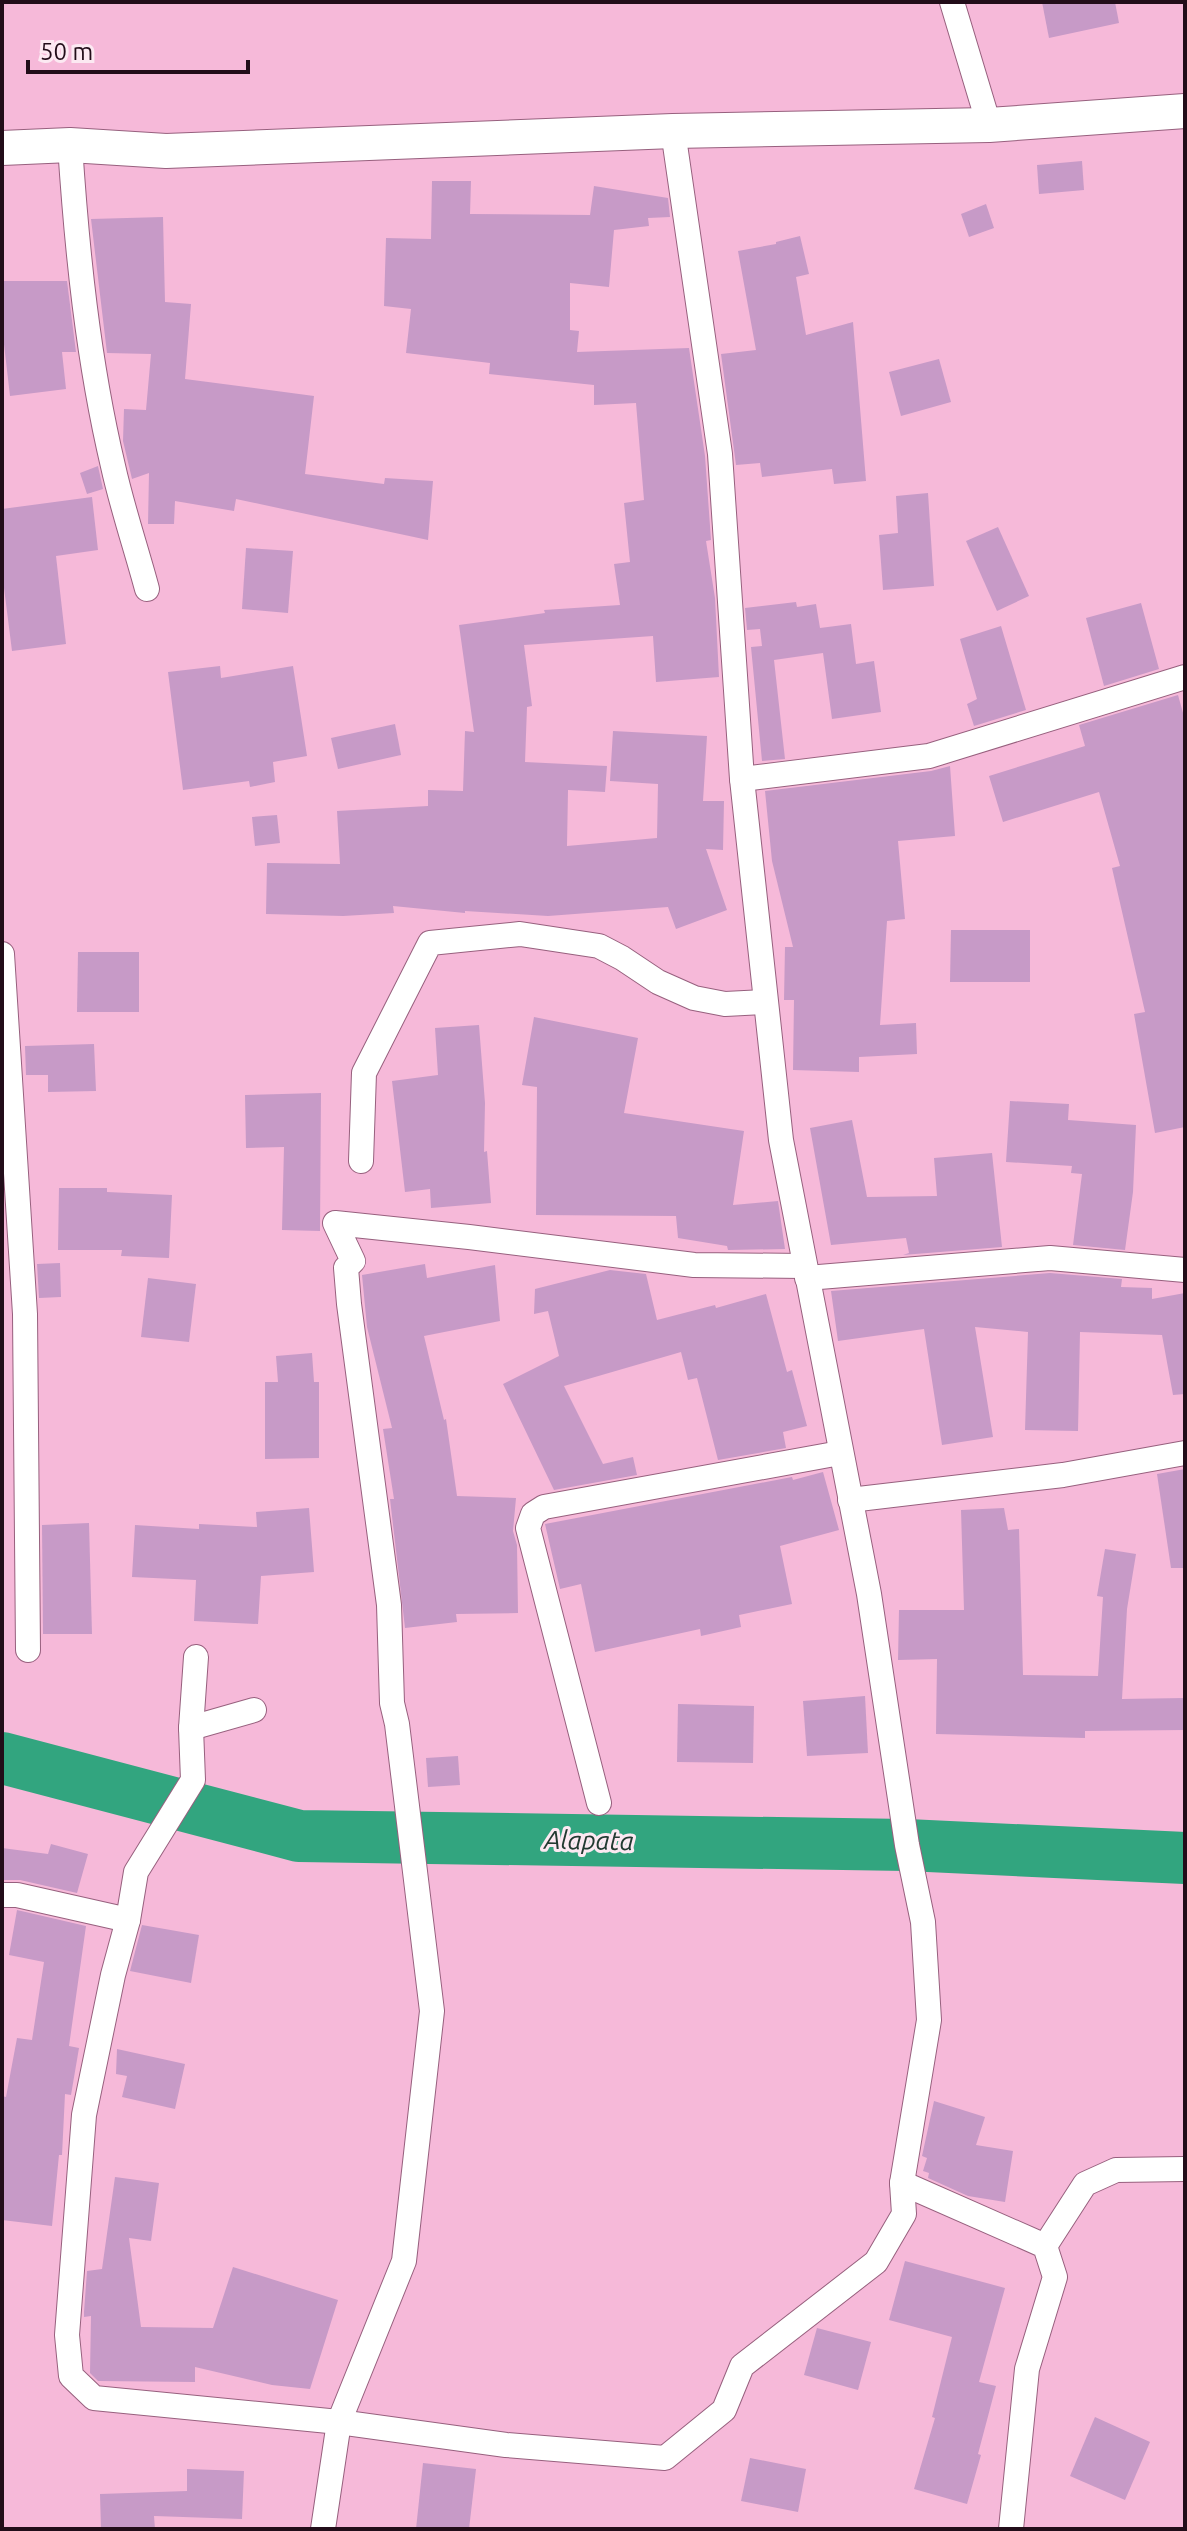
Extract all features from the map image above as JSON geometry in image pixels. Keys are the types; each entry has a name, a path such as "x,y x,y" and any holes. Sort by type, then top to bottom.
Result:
{"main road":[{"path":"2,148 70,145 166,151 673,131 989,125 1185,111"}],"street":[{"path":"952,2 989,125"},
{"path":"196,1657 191,1728 193,1780 136,1872 84,2115 67,2335 71,2376 94,2398 339,2422 506,2445 665,2458 724,2410 742,2366 876,2262 904,2214 902,2183 929,2020 923,1922 907,1845 869,1594 781,1140 742,779 720,454 673,131"},
{"path":"70,145 78,261 90,340 112,465 147,589"},
{"path":"742,779 929,756 1185,677"},
{"path":"361,1161 364,1073 430,943 520,934 599,946 658,982 694,998 725,1004 765,1002"},
{"path":"2,954 13,1315 28,1650"},
{"path":"323,2529 339,2422 404,2261 432,2011 392,1703 389,1605 349,1304 346,1268 353,1261 335,1223 694,1265 805,1272 1050,1258 1185,1270"},
{"path":"599,1803 528,1528 533,1514 544,1507 840,1453"},
{"path":"850,1500 1063,1475 1185,1453"},
{"path":"191,1728 254,1710"},
{"path":"2,1895 17,1895 128,1920"},
{"path":"1045,2246 1085,2184 1116,2170 1185,2169"},
{"path":"902,2183 1045,2246 1055,2277 1027,2369 1011,2529"}],"building":[{"path":"1042,2 1115,2 1119,23 1049,38"},
{"path":"1082,161 1084,190 1039,194 1037,165"},
{"path":"432,181 471,181 470,214 590,215 594,186 668,198 670,217 648,218 649,226 614,230 609,287 570,283 570,330 579,331 577,352 689,348 705,456 711,540 706,541 715,598 719,677 656,682 653,636 524,645 532,706 527,707 525,762 607,766 605,792 568,790 567,846 657,838 658,784 610,781 613,731 707,736 703,801 724,801 723,850 706,849 727,910 676,929 668,907 548,916 393,906 394,913 343,916 266,914 267,863 340,864 337,811 428,806 428,790 463,791 465,731 474,732 459,625 545,613 544,610 620,605 614,564 630,562 624,503 644,500 636,403 594,405 594,385 489,374 490,363 406,353 411,309 384,306 386,238 431,239"},
{"path":"986,204 994,228 969,237 961,214"},
{"path":"163,217 165,302 191,304 185,379 314,396 305,474 384,484 385,478 433,481 428,540 236,499 234,511 175,501 174,524 148,524 149,473 132,479 123,441 124,409 146,410 151,354 107,353 91,219"},
{"path":"800,236 809,274 796,277 806,335 853,322 866,481 834,484 832,469 762,477 760,463 736,465 721,354 756,350 738,251"},
{"path":"2,281 67,281 76,352 62,352 66,389 10,396 2,327"},
{"path":"939,359 951,402 901,416 889,372"},
{"path":"98,466 103,489 87,494 80,473"},
{"path":"928,493 934,586 883,590 879,535 898,533 896,496"},
{"path":"92,497 98,550 56,556 66,644 12,651 2,572 2,509"},
{"path":"998,527 1029,596 997,611 966,541"},
{"path":"246,548 293,551 288,613 242,609"},
{"path":"796,602 797,607 816,604 820,628 851,624 856,664 874,661 881,712 832,719 823,653 774,660 785,759 762,761 751,647 762,646 760,629 747,630 745,608"},
{"path":"1141,603 1159,669 1104,686 1086,618"},
{"path":"1001,626 1026,710 974,726 967,704 977,699 960,639"},
{"path":"220,666 221,678 293,666 307,756 273,762 275,782 250,787 249,781 183,790 168,672"},
{"path":"1178,695 1185,720 1185,1127 1155,1133 1134,1014 1145,1012 1112,868 1120,866 1099,792 1003,822 989,776 1085,746 1079,725"},
{"path":"395,724 401,755 338,769 331,738"},
{"path":"950,766 955,836 898,841 905,919 887,921 880,1025 916,1023 917,1054 859,1057 859,1072 793,1070 794,1000 784,1000 785,947 793,947 772,861 765,791 931,771"},
{"path":"277,815 280,843 255,846 252,817"},
{"path":"951,930 1030,930 1030,982 950,982"},
{"path":"78,952 139,952 139,1012 77,1012"},
{"path":"534,1017 638,1038 624,1113 744,1131 733,1205 778,1201 785,1249 728,1250 727,1246 678,1238 676,1216 536,1215 537,1087 522,1085"},
{"path":"479,1025 485,1103 484,1152 487,1151 491,1203 431,1208 430,1189 405,1192 392,1081 438,1075 435,1028"},
{"path":"94,1044 96,1091 48,1092 48,1075 26,1075 25,1046"},
{"path":"321,1093 320,1231 282,1230 284,1147 246,1148 245,1095"},
{"path":"1010,1101 1069,1104 1068,1120 1136,1125 1133,1192 1125,1250 1073,1245 1082,1174 1071,1173 1072,1166 1006,1162"},
{"path":"852,1120 867,1197 937,1196 934,1158 992,1153 1002,1247 903,1255 909,1253 906,1238 831,1245 810,1128"},
{"path":"59,1188 107,1188 107,1192 172,1195 169,1258 121,1256 122,1250 58,1250"},
{"path":"60,1263 61,1297 39,1298 37,1264"},
{"path":"425,1264 427,1278 495,1265 500,1321 424,1336 446,1419 457,1496 516,1498 513,1531 517,1545 518,1613 456,1614 457,1622 405,1628 390,1499 394,1499 383,1429 392,1428 367,1327 362,1275"},
{"path":"610,1270 646,1274 657,1320 766,1294 787,1372 792,1370 807,1426 783,1432 786,1448 718,1460 697,1378 688,1380 681,1352 564,1386 603,1464 633,1457 637,1475 554,1490 503,1384 559,1356 548,1311 534,1314 535,1289"},
{"path":"1050,1273 1122,1279 1121,1287 1152,1288 1152,1299 1185,1293 1185,1394 1173,1395 1162,1335 1080,1332 1078,1431 1025,1430 1028,1332 975,1327 993,1437 942,1445 924,1329 838,1341 831,1291"},
{"path":"148,1278 196,1284 189,1342 141,1337"},
{"path":"312,1353 314,1382 319,1382 319,1458 265,1459 265,1382 278,1382 276,1356"},
{"path":"1185,1469 1185,1568 1171,1568 1157,1474"},
{"path":"823,1472 839,1530 780,1546 792,1604 739,1615 741,1627 701,1636 700,1629 595,1652 581,1584 560,1589 545,1524"},
{"path":"309,1508 314,1572 261,1576 258,1624 194,1621 196,1580 132,1577 135,1525 199,1529 199,1524 257,1527 256,1512"},
{"path":"1004,1508 1008,1530 1019,1529 1023,1675 1098,1676 1103,1597 1097,1596 1105,1549 1136,1554 1127,1609 1122,1699 1185,1698 1185,1730 1085,1731 1085,1738 936,1734 937,1659 898,1660 899,1610 964,1610 961,1510"},
{"path":"89,1523 92,1634 43,1634 42,1525"},
{"path":"865,1696 868,1753 807,1756 803,1701"},
{"path":"678,1704 754,1706 753,1763 677,1762"},
{"path":"458,1756 460,1785 428,1787 426,1758"},
{"path":"51,1844 88,1854 77,1893 20,1880 2,1880 2,1848 48,1854"},
{"path":"17,1910 86,1926 69,2046 79,2048 71,2095 65,2094 62,2155 59,2155 52,2226 2,2220 2,2096 6,2097 17,2038 32,2040 44,1962 9,1955"},
{"path":"142,1925 199,1935 191,1983 130,1971"},
{"path":"117,2049 185,2064 175,2109 122,2097 127,2076 116,2074"},
{"path":"934,2101 985,2117 976,2145 1013,2151 1005,2202 968,2196 928,2178 929,2173 923,2171 927,2158 922,2156"},
{"path":"115,2177 159,2183 151,2241 129,2238 141,2327 213,2328 233,2267 338,2300 310,2389 272,2385 195,2367 195,2382 98,2381 90,2373 91,2316 84,2317 87,2271 102,2269"},
{"path":"905,2261 1005,2288 979,2382 996,2386 967,2504 914,2489 935,2418 932,2417 952,2337 889,2320"},
{"path":"817,2328 871,2342 858,2390 804,2375"},
{"path":"1095,2417 1150,2442 1125,2500 1070,2476"},
{"path":"750,2458 806,2469 798,2512 741,2501"},
{"path":"423,2463 476,2469 469,2529 416,2529"},
{"path":"187,2469 244,2471 242,2519 154,2516 155,2529 101,2529 100,2494 187,2491"}],"waterway":[{"name":"Alapata","path":"2,1758 299,1836 907,1845 1185,1858"}]}
